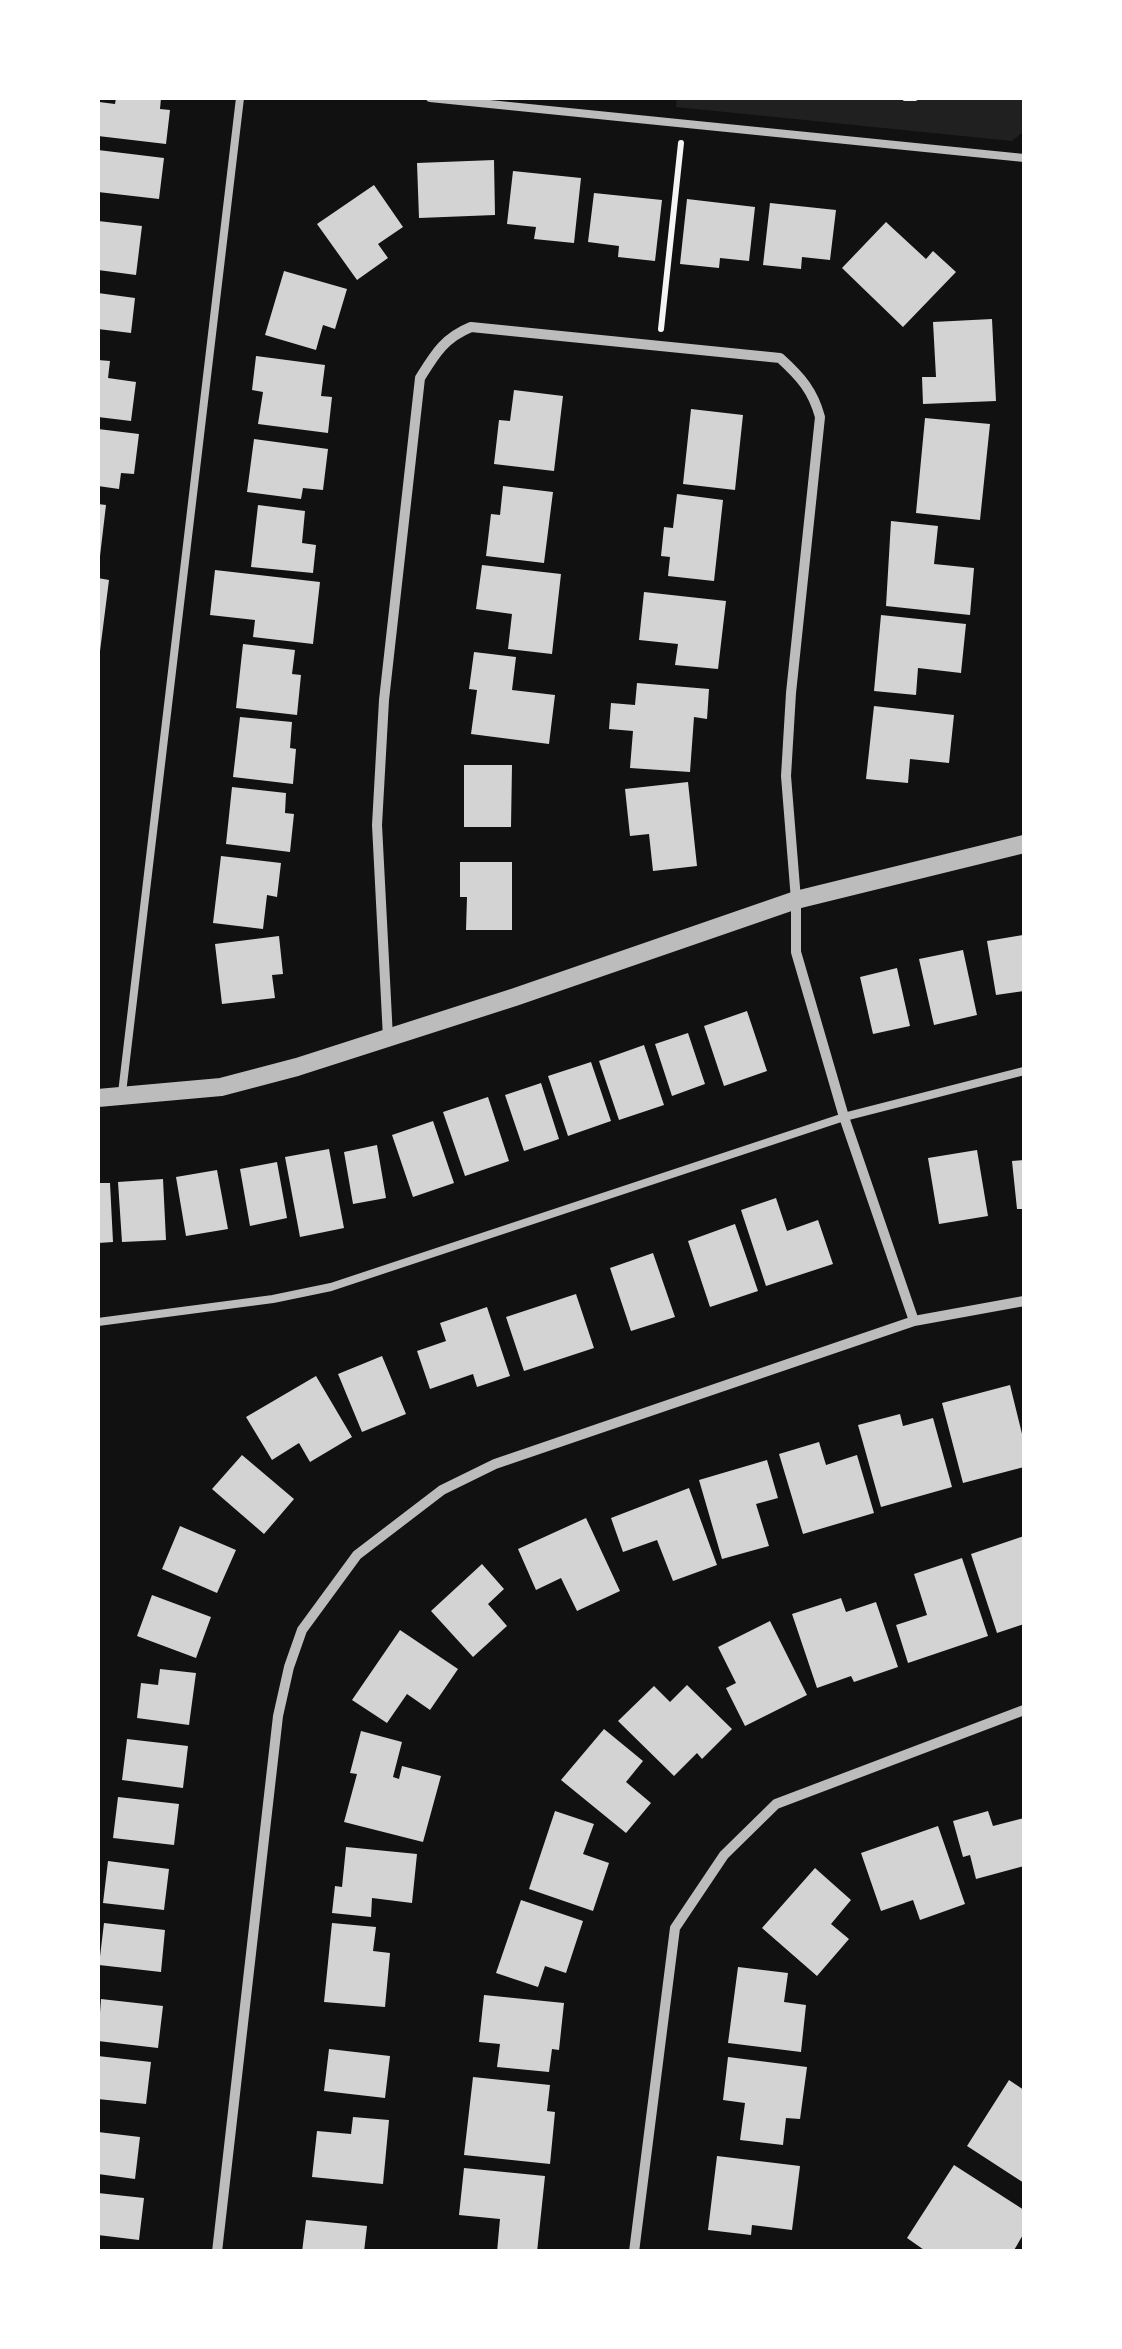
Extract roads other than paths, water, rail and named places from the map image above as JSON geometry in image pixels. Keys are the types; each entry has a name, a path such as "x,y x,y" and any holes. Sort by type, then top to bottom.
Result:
{"street":[{"path":"388,1039 376,824 384,700 420,378 451,335 472,328 780,358 802,378 814,396 820,417 787,759 796,952 844,1117 914,1321"},
{"path":"98,1098 220,1087 388,1039 796,900 1024,844"},
{"path":"217,2252 278,1716 288,1667 302,1630 357,1555 442,1490 494,1464 914,1321 1024,1301"},
{"path":"634,2252 675,1928 724,1856 776,1804 1024,1710"}],"lane":[{"path":"122,1098 240,98"},
{"path":"430,98 1024,158"},
{"path":"98,1322 273,1299 331,1287 844,1117 1024,1071"}]}
